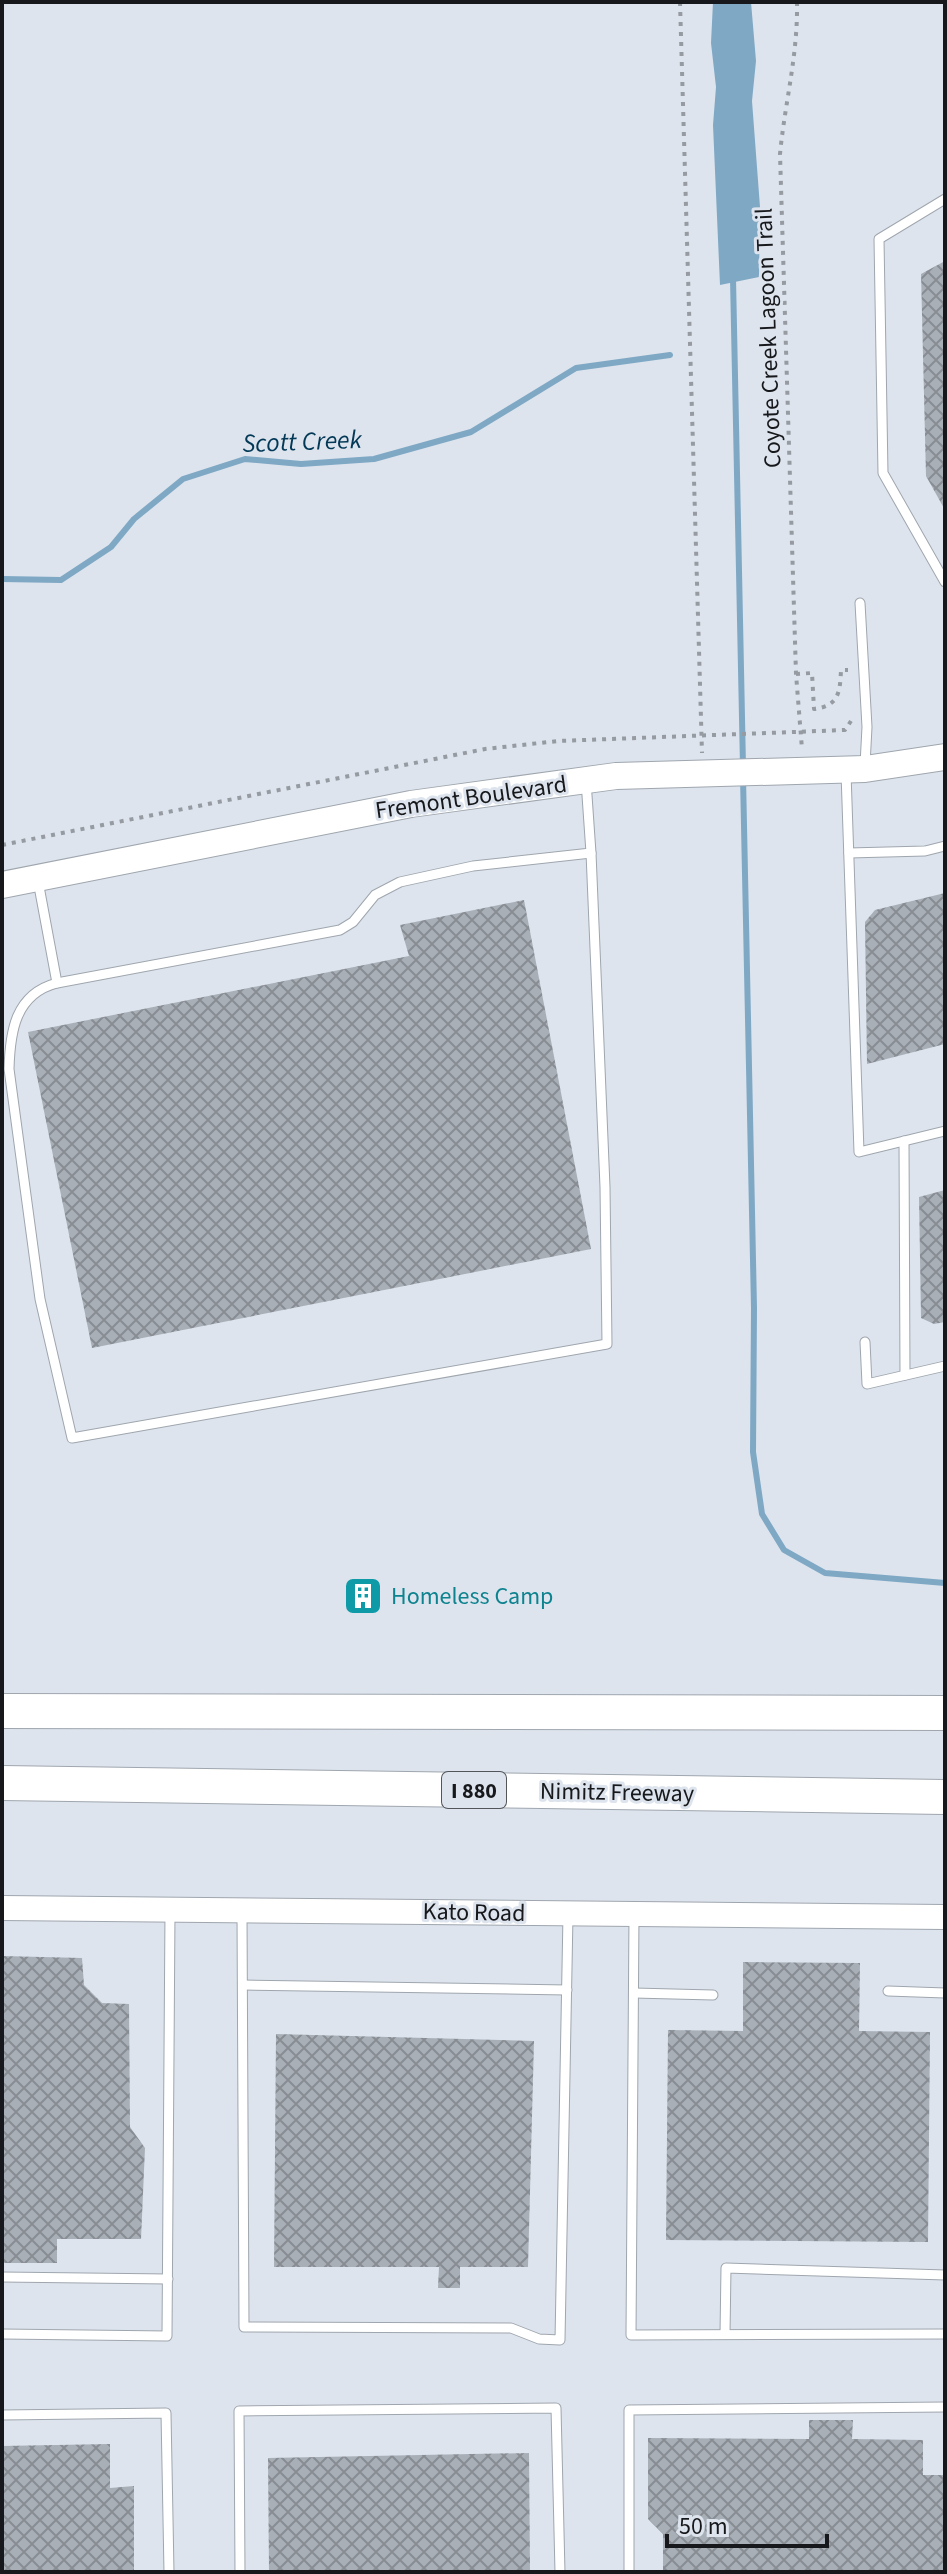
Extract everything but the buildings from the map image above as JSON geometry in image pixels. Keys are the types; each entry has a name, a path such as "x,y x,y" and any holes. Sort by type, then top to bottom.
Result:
{"highway":[{"path":"2,1711 945,1713"},
{"name":"Nimitz Freeway","path":"2,1783 945,1797"}],"main road":[{"name":"Fremont Boulevard","path":"2,885 411,804 586,780 616,776 811,772 945,757"}],"street":[{"name":"Kato Road","path":"2,1908 945,1917"}],"lane":[{"path":"945,199 879,239 883,473 945,582"},
{"path":"860,603 867,727 856,769 849,853 859,1152 945,1131"},
{"path":"586,780 591,853 605,1187 607,1344 72,1438 40,1299 9,1069 10,1036 18,1012 31,995 57,983 340,930 353,922 375,895 400,882 473,866 591,853"},
{"path":"849,853 925,851 945,846"},
{"path":"38,878 57,983"},
{"path":"904,1141 905,1375"},
{"path":"865,1342 867,1384 945,1366"},
{"path":"2,2334 167,2336 170,1910"},
{"path":"242,1910 244,2327 511,2328 539,2339 560,2340 568,1913"},
{"path":"634,1914 631,2335 945,2334"},
{"path":"243,1985 567,1990"},
{"path":"888,1991 945,1993"},
{"path":"634,1993 713,1995"},
{"path":"725,2334 726,2268 945,2275"},
{"path":"2,2277 168,2279"},
{"path":"629,2572 629,2410 945,2407"},
{"path":"240,2572 239,2411 556,2408 560,2572"},
{"path":"2,2415 166,2413 169,2572"}],"path":[{"path":"680,2 702,775"},
{"name":"Coyote Creek Lagoon Trail","path":"797,2 794,73 783,119 780,154 796,674 802,733 811,772"},
{"path":"796,674 812,673 814,709 826,708 836,701 840,692 841,670 851,670 851,683"},
{"path":"2,845 485,749 558,741 845,730 851,722 851,709"}],"water":[{"path":"713,2 751,2 756,61 752,101 760,207 759,277 720,285 713,125 716,87 711,43"}],"waterway":[{"path":"733,278 743,766"},
{"name":"Scott Creek","path":"2,579 61,580 111,547 134,519 183,479 245,459 301,464 374,459 471,432 576,368 670,355"},
{"path":"743,777 754,1308 753,1452 762,1514 784,1550 825,1573 945,1583"}],"place":[{"name":"Homeless Camp","path":"363,1596"}]}
